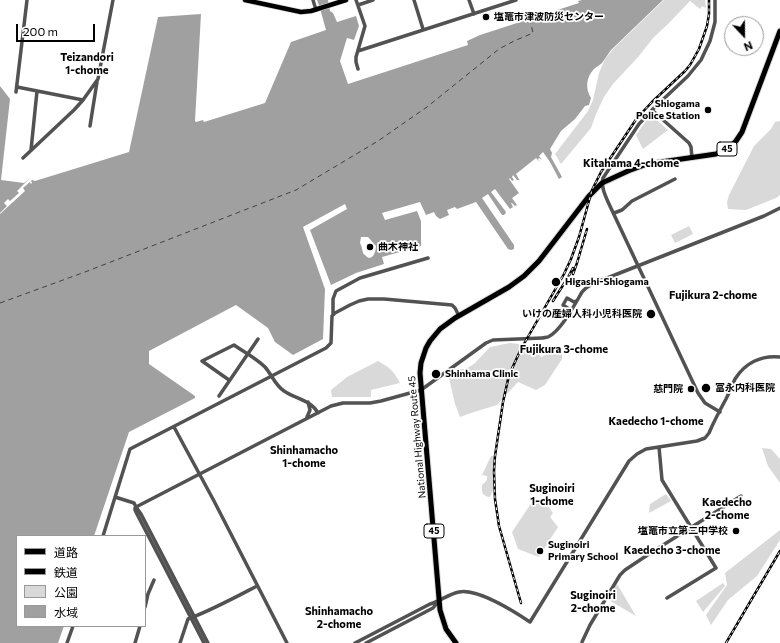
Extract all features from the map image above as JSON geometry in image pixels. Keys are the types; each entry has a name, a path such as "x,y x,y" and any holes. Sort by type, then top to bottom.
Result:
{"highway":[{"name":"National Highway Route 45","path":"456,643 446,629 439,601 420,373 421,363 426,348 440,329 446,324 508,288 524,276 539,261 589,196 602,183 633,168 647,164 712,155 731,146 739,137 780,31"}],"main road":[{"path":"246,0 259,1 301,12 318,9 346,0"}],"street":[{"path":"16,92 27,0"},
{"path":"90,126 113,0"},
{"path":"313,0 318,9"},
{"path":"356,0 365,26 356,57 358,69"},
{"path":"358,5 373,0"},
{"path":"414,0 423,29"},
{"path":"469,0 474,14"},
{"path":"358,51 516,0"},
{"path":"715,0 715,22 709,44 701,60 688,76 652,110 636,129 603,178 602,183 603,190 700,397 705,403 720,412"},
{"path":"22,158 74,110 98,79"},
{"path":"17,87 83,100"},
{"path":"31,150 37,91"},
{"path":"652,110 689,143 692,158"},
{"path":"614,213 622,210 632,201 675,179"},
{"path":"136,507 307,418 337,404 370,403 421,390 486,343 493,340 548,337 560,327 586,288 592,284 764,216 780,208"},
{"path":"103,535 130,448 328,347 332,340 332,318 334,314 333,299 336,292 360,278 428,258"},
{"path":"570,312 563,305 567,298 576,302"},
{"path":"334,314 358,301 368,299 384,299 452,305 459,316"},
{"path":"219,396 258,339"},
{"path":"229,380 202,361 234,345 264,366 282,390 308,402 318,413"},
{"path":"355,643 430,604 459,592 469,592 487,598 501,604 530,622 629,461 646,449 696,441 705,438 709,433 735,381 743,369 749,364 763,358 770,356 780,357"},
{"path":"307,418 310,410 308,402"},
{"path":"174,426 287,643"},
{"path":"659,447 662,480 716,568 667,598"},
{"path":"582,642 590,625 622,573 628,567 741,496"},
{"path":"115,497 134,503 138,516 208,643"},
{"path":"146,603 154,580"},
{"path":"180,643 188,619 257,586"},
{"path":"366,643 433,608 439,601"},
{"path":"193,617 204,643"},
{"path":"67,643 73,627"},
{"path":"135,643 140,627"}],"green space":[{"path":"664,0 705,0 706,8 702,6 700,9 690,1 653,38 639,56 613,84 604,97 591,128 561,164 555,154 588,111 593,100 599,73 605,59 614,48"},
{"path":"652,116 668,130 643,149 636,135 646,121"},
{"path":"780,121 780,195 746,210 728,209 727,202 729,195 754,146 771,129 775,122"},
{"path":"689,226 693,234 675,243 671,235"},
{"path":"510,343 534,346 541,357 562,346 562,359 545,385 536,390 518,382 497,405 460,417 455,404 449,378 459,369 466,369 475,363 490,347"},
{"path":"378,361 391,370 400,383 371,390 371,397 332,397 331,390 347,377"},
{"path":"762,448 771,449 780,459 780,483 768,466"},
{"path":"491,456 494,456 493,490 490,497 484,495 482,492 482,485 487,480 487,476 482,475"},
{"path":"666,494 671,501 649,513 650,504"},
{"path":"534,499 543,499 553,513 550,517 558,527 539,557 518,549 512,532"},
{"path":"780,530 780,540 757,576 728,600 711,625 706,615 727,585 725,573"},
{"path":"723,583 725,586 703,612 696,601"},
{"path":"617,584 636,616 607,599"}],"water":[{"path":"317,0 328,0 330,11 333,13 337,22 356,16 359,26 354,40 347,38 340,61 348,84 468,45 467,41 480,35 579,3 578,1 663,0 611,50 602,63 591,72 587,83 591,98 589,105 585,106 575,119 561,131 550,149 552,153 551,157 562,177 559,179 543,152 539,156 542,160 539,158 538,159 540,162 536,158 516,174 520,181 513,175 512,177 514,180 512,181 510,178 509,179 519,193 512,198 517,205 515,206 511,203 513,207 510,209 495,189 491,192 506,212 504,215 502,215 488,194 482,198 514,245 514,249 508,249 476,202 457,209 455,207 447,210 449,215 440,219 434,212 426,215 420,202 382,213 385,220 417,211 421,221 421,246 382,257 384,264 356,273 331,285 310,230 347,209 345,204 303,227 325,289 323,339 293,355 275,342 268,328 236,305 149,351 149,364 195,396 195,398 129,432 94,535 16,535 16,627 64,627 58,643 0,643 0,214 25,191 23,188 30,182 31,184 32,180 35,181 129,152 158,17 201,14 196,122 203,120 204,122 265,103 291,42 326,30","holes":["361,237 368,237 376,246 373,256 370,258 367,257 363,254 360,243"]},
{"path":"0,86 10,99 1,180 24,183 30,178 17,191 19,193 10,201 8,199 4,203 7,206 0,213"}],"ferry route":[{"path":"0,303 85,272 296,190 378,141 427,107 499,49 533,33 530,19"}],"railway":[{"path":"521,603 499,526 495,499 495,456 503,402 509,375 521,349 571,259 579,237 592,190 601,172 637,118 690,65 699,49 707,26 709,0"},
{"path":"573,274 587,229"},
{"path":"553,301 573,268"},
{"path":"726,643 780,551"}],"place":[{"name":"塩竈市津波防災センター","path":"486,17"},
{"name":"Shiogama Police Station","path":"708,110"},
{"name":"曲木神社","path":"370,247"},
{"name":"Higashi-Shiogama","path":"556,282"},
{"name":"いけの産婦人科小児科医院","path":"651,314"},
{"name":"Shinhama Clinic","path":"436,374"},
{"name":"冨永内科医院","path":"706,388"},
{"name":"慈門院","path":"691,389"},
{"name":"塩竈市立第二中学校","path":"736,531"},
{"name":"Suginoiri Primary School","path":"540,551"}],"district":[{"name":"Teizandori 1-chome","path":"87,63"},
{"name":"Kitahama 4-chome","path":"631,163"},
{"name":"Fujikura 2-chome","path":"713,295"},
{"name":"Fujikura 3-chome","path":"564,349"},
{"name":"Kaedecho 1-chome","path":"656,421"},
{"name":"Shinhamacho 1-chome","path":"304,456"},
{"name":"Suginoiri 1-chome","path":"552,494"},
{"name":"Kaedecho 2-chome","path":"727,508"},
{"name":"Kaedecho 3-chome","path":"672,550"},
{"name":"Suginoiri 2-chome","path":"593,601"},
{"name":"Shinhamacho 2-chome","path":"339,617"}]}
